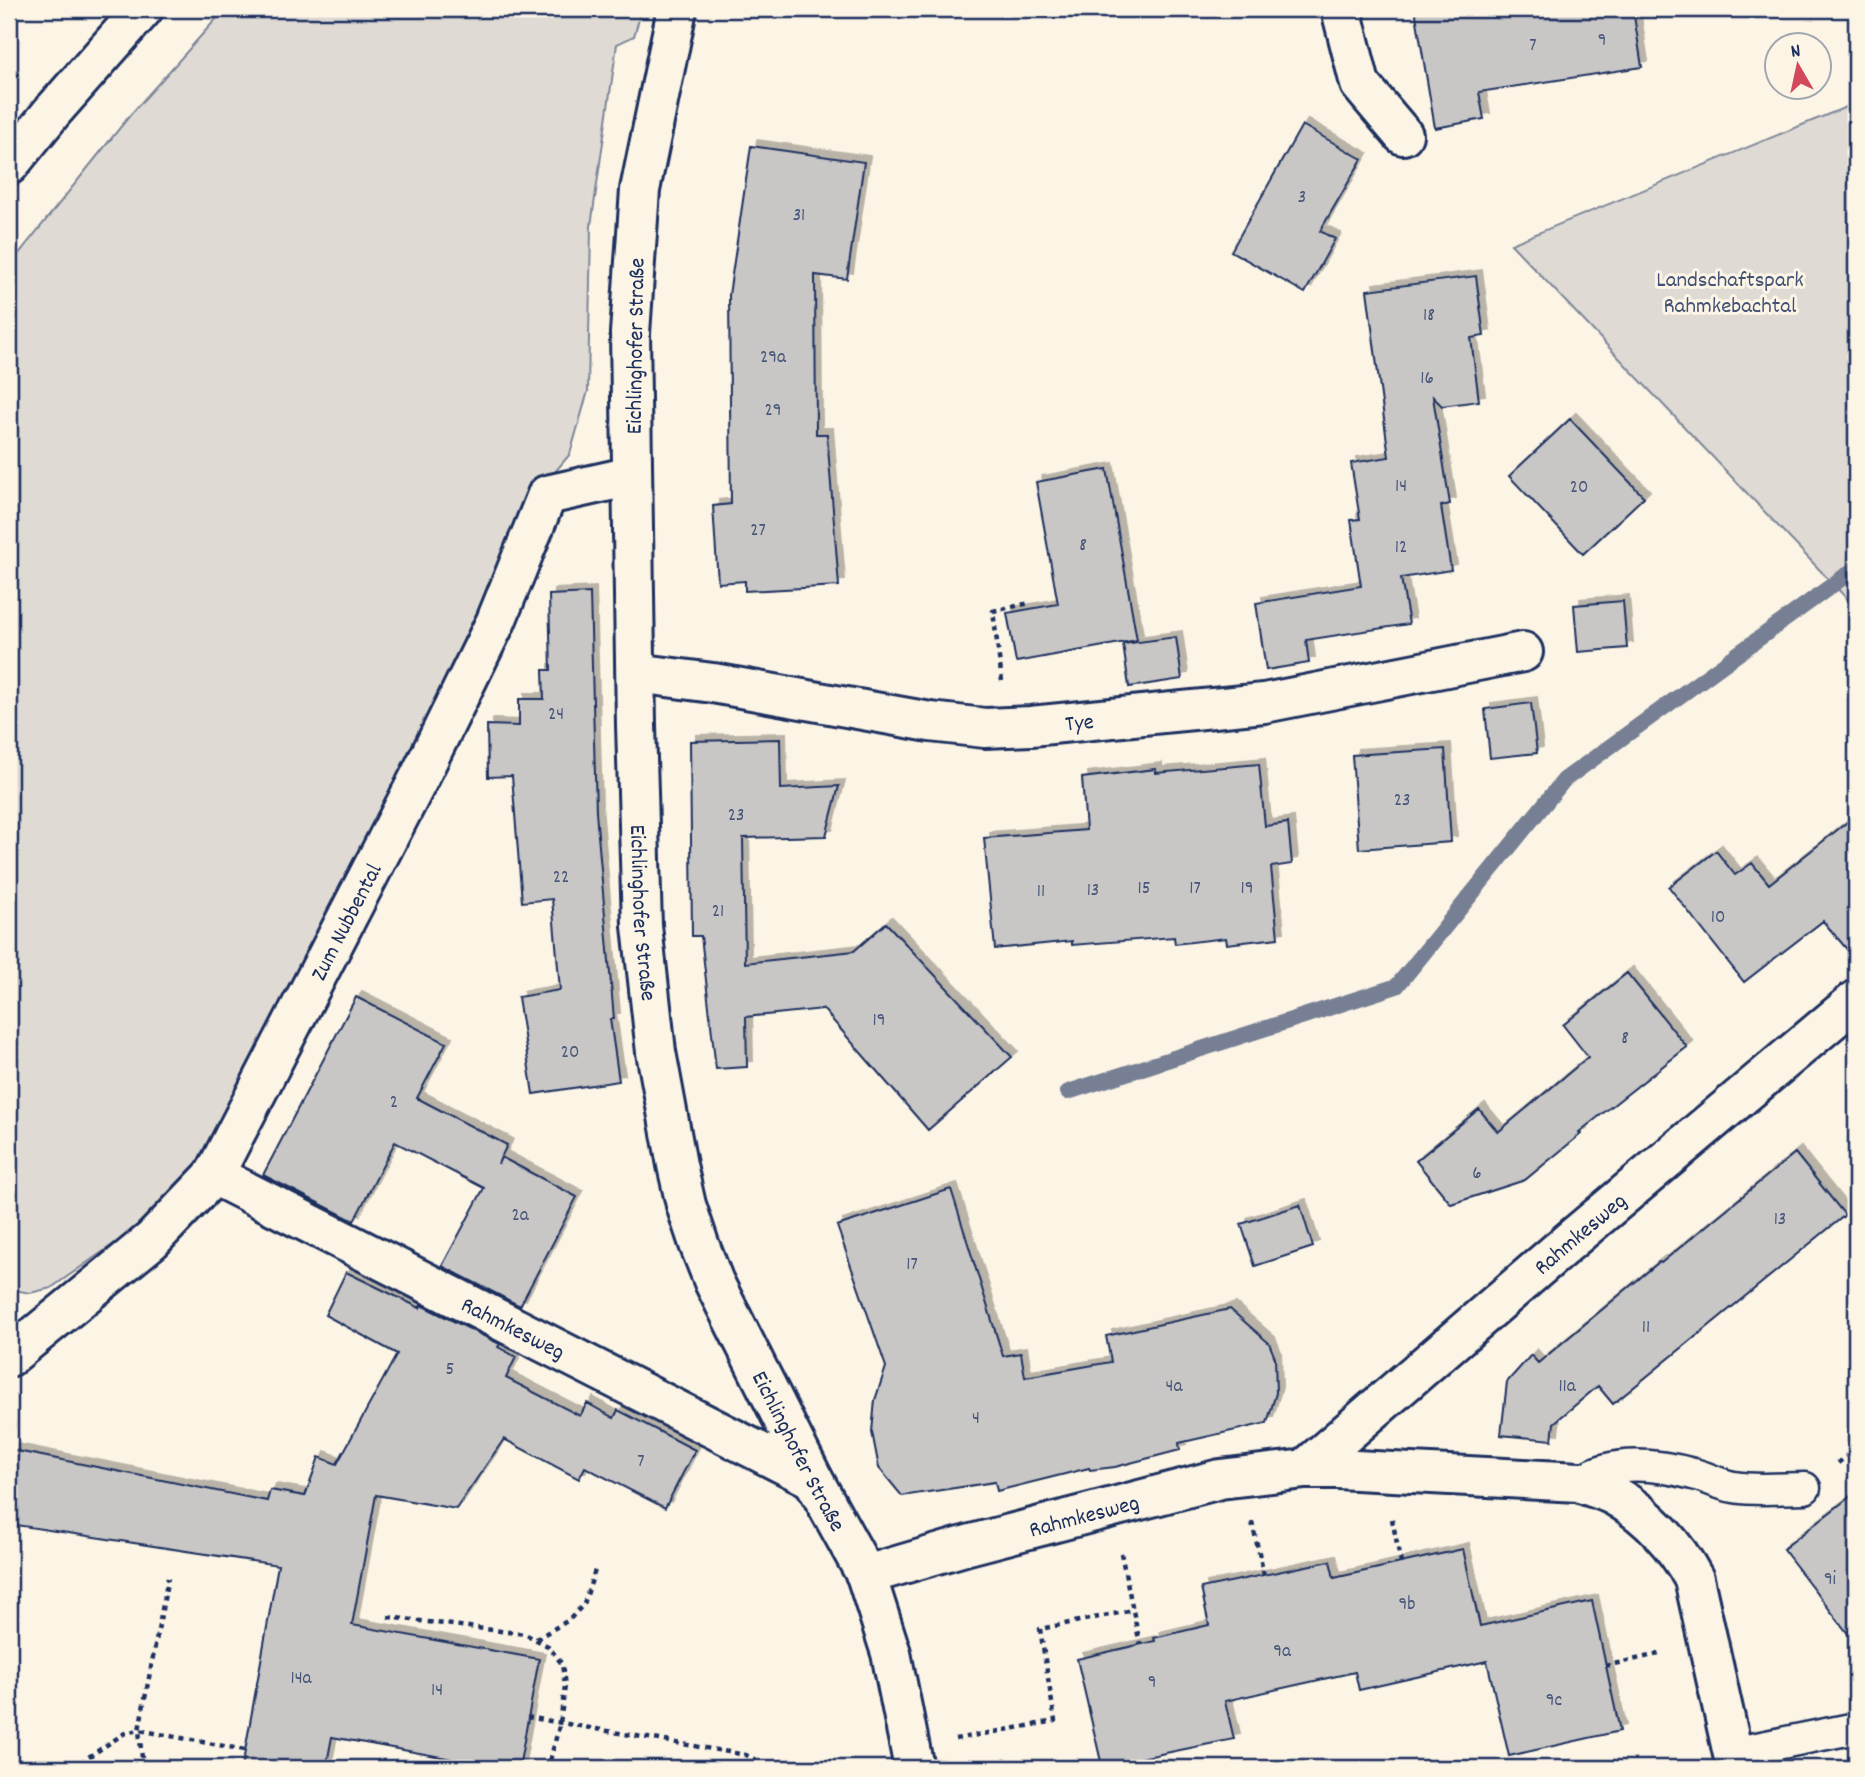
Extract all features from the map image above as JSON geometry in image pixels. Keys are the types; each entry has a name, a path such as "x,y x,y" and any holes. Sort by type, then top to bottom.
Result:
{"street":[{"path":"9,165 143,9"},
{"name":"Eichlinghofer Straße","path":"677,9 640,190 630,333 642,926 656,1052 686,1205 714,1282 813,1479 866,1575 891,1653 913,1758"},
{"path":"1341,9 1360,84 1403,135"},
{"name":"Zum Nubbental","path":"9,1357 152,1240 214,1175 413,790 496,621 547,495 632,476"},
{"name":"Tye","path":"636,673 713,683 930,722 985,728 1264,703 1523,652"},
{"name":"Rahmkesweg","path":"1305,1469 1856,1000"},
{"name":"Rahmkesweg","path":"214,1175 813,1479"},
{"name":"Rahmkesweg","path":"866,1575 1220,1479 1305,1469 1579,1482 1613,1495 1653,1524 1671,1544 1694,1579 1734,1761"}],"lane":[{"name":"Rahmkesweg","path":"1579,1482 1594,1472 1615,1466 1650,1467 1693,1474 1735,1487 1805,1488"},
{"path":"1734,1761 1856,1728"}],"path":[{"path":"1009,727 993,611 1030,603"},
{"path":"1112,1507 1140,1644"},
{"path":"536,1639 569,1620 584,1604 595,1570"},
{"path":"143,1768 139,1730 168,1578"},
{"path":"913,1758 1055,1721 1040,1629 1133,1610"},
{"path":"388,1617 524,1634 548,1646 562,1664 565,1686 548,1768"},
{"path":"1605,1666 1708,1643"},
{"path":"527,1717 746,1755 773,1768"},
{"path":"72,1768 125,1733 139,1730 245,1750"}],"green space":[{"path":"225,9 640,9 634,36 617,44 591,226 588,391 570,454 538,492 462,668 191,1180 118,1241 51,1288 30,1293 9,1289 9,266 131,114"},
{"name":"Landschaftspark Rahmkebachtal","path":"1856,103 1856,601 1851,603 1511,244"}],"building":[{"path":"1415,9 1633,9 1642,67 1479,92 1484,119 1435,128"},
{"path":"1302,125 1362,159 1320,231 1335,239 1305,293 1231,251"},
{"path":"751,146 864,162 847,279 815,275 816,434 827,434 839,586 745,591 745,581 718,583 713,506 731,504 729,295"},
{"path":"1476,276 1484,336 1471,338 1479,401 1442,406 1433,397 1450,504 1441,506 1451,570 1401,578 1409,624 1306,640 1309,663 1266,670 1256,603 1361,586 1351,520 1360,519 1351,463 1389,457 1367,290"},
{"path":"1570,419 1644,497 1583,554 1509,476"},
{"path":"1107,469 1137,640 1016,662 1007,613 1058,604 1036,482"},
{"path":"590,593 596,812 614,1019 610,1019 619,1081 533,1094 518,997 560,990 552,899 522,902 512,776 488,777 487,725 519,726 519,699 544,699 543,670 551,670 549,595"},
{"path":"1623,601 1627,648 1578,652 1574,605"},
{"path":"1176,637 1182,679 1129,687 1123,644"},
{"path":"1531,703 1537,753 1490,758 1485,709"},
{"path":"780,739 781,789 839,786 826,836 743,838 745,963 854,951 886,923 1012,1057 928,1130 823,1009 746,1017 747,1067 716,1069 701,936 692,936 690,741"},
{"path":"1445,749 1451,842 1359,849 1352,755"},
{"path":"1259,764 1265,826 1288,823 1292,864 1271,867 1278,938 1227,944 1226,938 1175,944 1174,937 1072,945 1072,941 995,949 984,838 1086,830 1082,778 1156,769 1156,773"},
{"path":"1856,815 1856,960 1823,921 1744,982 1669,887 1716,851 1735,875 1752,863 1769,884"},
{"path":"1627,973 1687,1047 1579,1132 1581,1134 1525,1180 1451,1204 1416,1161 1479,1109 1498,1132 1588,1057 1563,1025"},
{"path":"356,997 446,1043 417,1098 507,1145 501,1157 577,1197 520,1306 442,1266 484,1188 395,1142 354,1221 263,1175"},
{"path":"1795,1153 1845,1215 1613,1404 1598,1386 1554,1423 1552,1440 1501,1435 1507,1382 1531,1355 1538,1363"},
{"path":"951,1189 1003,1356 1021,1353 1025,1377 1111,1362 1106,1336 1230,1309 1269,1343 1275,1358 1276,1393 1267,1423 1179,1443 1180,1450 1115,1467 1089,1468 997,1491 995,1482 902,1496 879,1468 872,1432 875,1400 886,1367 837,1226"},
{"path":"1300,1205 1313,1247 1255,1266 1241,1224"},
{"path":"346,1272 500,1344 498,1347 516,1357 506,1378 580,1416 587,1403 614,1418 618,1410 695,1450 665,1508 585,1467 579,1479 504,1439 456,1509 376,1495 352,1625 539,1659 519,1768 501,1768 332,1737 326,1768 242,1768 278,1565 9,1524 12,1450 267,1501 270,1490 305,1496 319,1457 337,1464 397,1354 325,1315"},
{"path":"1856,1492 1856,1644 1783,1549"},
{"path":"1463,1549 1480,1626 1592,1601 1620,1731 1509,1756 1487,1661 1359,1690 1355,1672 1225,1701 1234,1739 1102,1766 1077,1659 1209,1625 1201,1588 1330,1561 1334,1578"}],"waterway":[{"path":"1068,1092 1397,986 1564,780 1856,568"}]}
